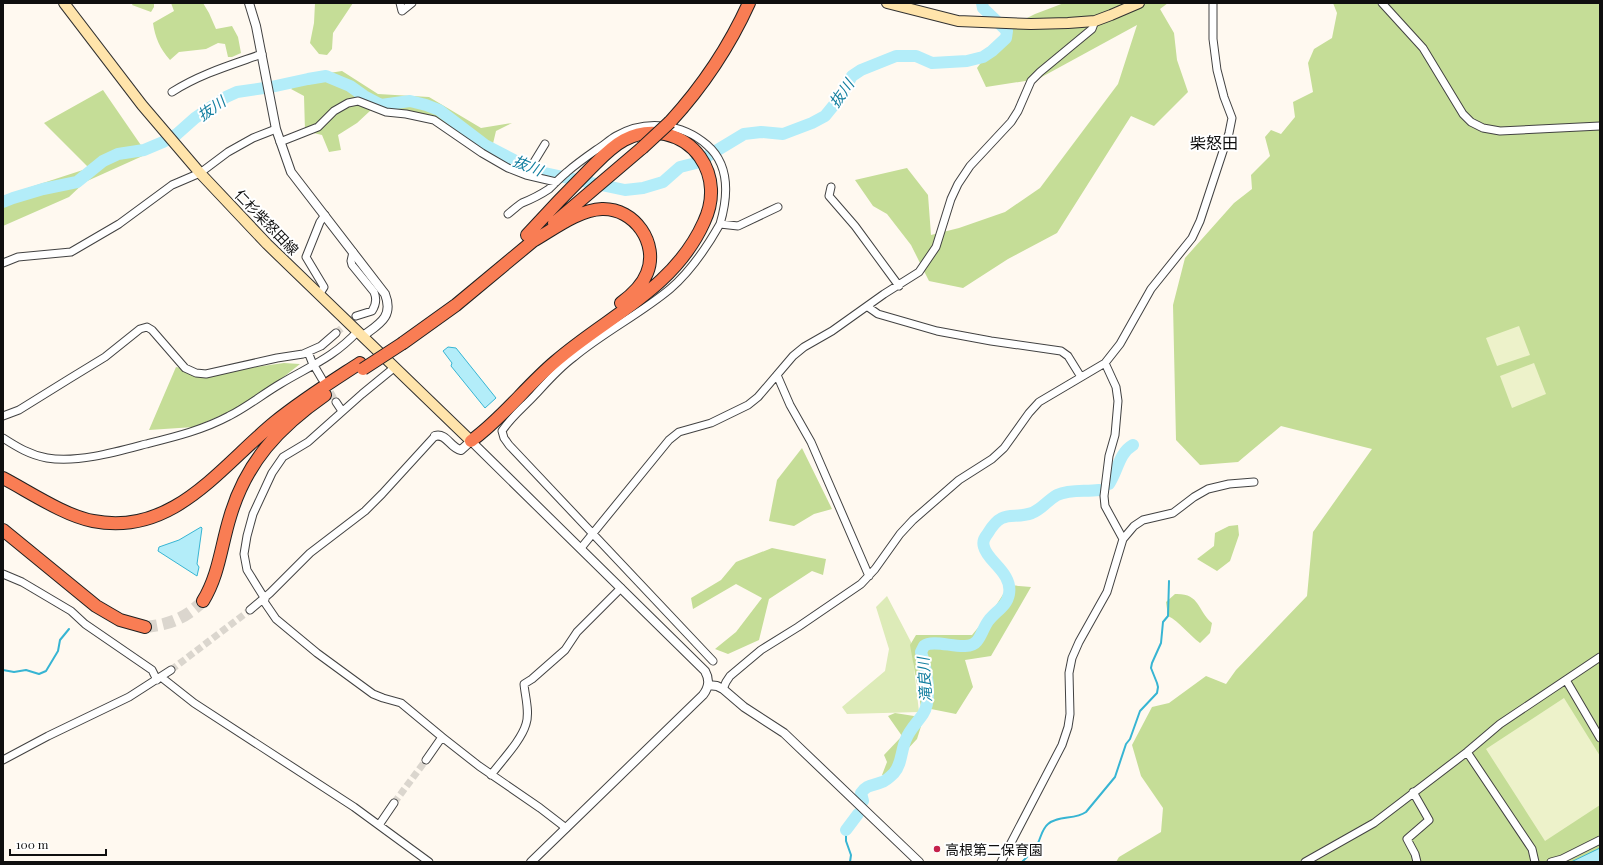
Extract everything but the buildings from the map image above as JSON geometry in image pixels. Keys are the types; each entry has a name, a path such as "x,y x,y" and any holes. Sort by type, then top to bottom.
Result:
{"highway":[{"path":"668,120 713,57 734,21 742,3"},
{"path":"3,478 46,502 91,521 113,524 133,523 153,518 184,503 285,414 325,385 361,366 402,341 456,305 570,200 612,170 640,146 694,95 719,60 734,35 749,3"},
{"path":"471,441 488,430 556,360 638,300 670,273 691,245 705,220 711,199 710,176 705,165 691,147 674,136 656,132 644,133 634,136 614,146 592,167 570,200"},
{"path":"471,441 482,424 534,370 569,341 631,296 644,281 648,272 650,253 645,235 632,220 614,211 604,209 583,214 530,238"},
{"path":"203,601 215,578 236,498 257,459 280,431 293,419 361,366"},
{"path":"3,530 96,606 120,620 132,625 145,627"}],"main road":[{"name":"仁杉柴怒田線","path":"64,3 142,105 200,173 267,244 471,441"},
{"path":"887,3 958,21 985,23 1068,23 1095,20 1111,16 1139,3"}],"street":[{"path":"3,438 27,453 48,458 78,458 125,450 194,431 220,421 249,405 279,385 336,352 386,317 389,309 385,294 291,172 276,128 256,26 249,3"},
{"path":"400,3 402,11 412,3"},
{"path":"723,689 730,676 761,650 861,584 869,576 900,534 913,520 959,480 992,459 1004,448 1029,413 1039,402 1105,363 1120,344 1151,289 1192,238 1200,221 1230,133 1232,118 1224,97 1217,70 1213,39 1213,3"},
{"path":"1382,3 1423,48 1463,114 1471,122 1483,128 1500,131 1600,126"},
{"path":"581,548 669,440 679,432 711,423 748,404 758,397 793,356 804,347 868,307 884,294 899,286 919,272 926,265 936,247 958,184 970,166 1011,122 1018,111 1031,81 1092,29 1095,20"},
{"path":"172,92 194,79 262,54"},
{"path":"280,142 318,127 334,111 348,103 358,101 386,112 406,114 434,120 482,153 508,168 527,172 556,182"},
{"path":"508,214 521,204 535,198 582,159 617,135 640,127 652,125 680,128 691,133 709,147 718,159 723,171 726,185 726,198 720,224 711,241 690,268 671,288 652,303 574,356 554,374 512,418 502,431 504,438 509,445 713,661"},
{"path":"3,263 18,257 71,252 119,224 172,185 200,173 240,145 276,128"},
{"path":"527,172 545,144"},
{"path":"831,187 829,196 855,226 899,286"},
{"path":"720,224 738,226 778,207"},
{"path":"320,295 324,287 306,257 320,222 325,215"},
{"path":"353,252 351,261 352,265 374,292 376,297 376,302 372,311 356,316"},
{"path":"868,307 878,314 937,331 990,341 1061,351 1068,356 1081,378"},
{"path":"3,416 19,410 75,376 105,357 140,329 147,327 152,330 185,368 196,373 206,374 308,352 321,346 336,333"},
{"path":"308,352 322,379"},
{"path":"1105,363 1116,387 1118,401 1115,435 1109,456 1104,496 1105,506 1123,539"},
{"path":"395,367 342,411 308,442 280,460 257,503 247,536 245,559 247,570 276,619 318,653 373,694 401,703 491,775 529,800 566,828"},
{"path":"777,375 790,405 811,442 869,576"},
{"path":"336,402 342,411"},
{"path":"250,610 264,599 310,553 365,511 435,436 440,434 444,436 461,450 471,441 705,671 708,677 708,685 703,695 531,862"},
{"path":"1001,862 1062,746 1068,727 1070,714 1069,673 1072,658 1079,642 1107,592 1123,539 1134,526 1143,520 1173,513 1194,497 1208,490 1229,484 1254,482"},
{"path":"3,574 22,582 71,611 82,622 152,670 159,678 194,703 243,736 315,780 429,862"},
{"path":"491,775 513,747 526,724 527,714 524,684 532,679 565,650 577,632 621,588"},
{"path":"1305,862 1374,823 1500,724 1600,657"},
{"path":"3,760 48,736 129,697 171,670"},
{"path":"1566,680 1600,738"},
{"path":"708,685 717,686 723,689 744,707 784,733 919,862"},
{"path":"426,760 442,737"},
{"path":"1466,752 1532,849 1535,862"},
{"path":"1413,792 1429,820 1407,839 1415,854 1417,862"},
{"path":"379,825 394,803"},
{"path":"1551,862 1562,859 1600,840"}],"green space":[{"path":"133,3 154,3 154,7 151,12 132,5"},
{"path":"171,3 203,3 216,29 232,26 238,37 241,53 228,57 225,44 218,43 206,49 179,52 170,60 158,43 153,23 174,11"},
{"path":"315,3 353,3 333,33 332,49 327,55 319,54 310,43 314,23"},
{"path":"1064,3 1168,3 1160,9 1174,33 1177,60 1188,92 1154,126 1131,116 1057,233 1008,259 963,288 929,281 911,245 887,214 873,206 855,180 907,168 928,195 931,235 959,228 1005,212 1040,188 1118,84 1137,25 1038,79 986,87 977,68 1007,28 1035,14"},
{"path":"1333,3 1600,3 1600,862 1116,862 1119,857 1161,832 1163,808 1141,776 1132,745 1152,707 1169,703 1206,676 1226,684 1236,670 1307,596 1313,532 1372,449 1281,426 1238,462 1200,465 1176,440 1173,305 1185,258 1234,203 1252,189 1251,175 1270,156 1265,137 1271,130 1281,134 1295,117 1293,102 1313,92 1308,63 1314,49 1332,38 1337,13"},
{"path":"342,71 378,94 429,97 481,128 512,123 496,131 491,152 471,146 432,123 371,110 357,123 338,135 341,150 329,152 322,135 305,131 304,96 291,89 304,77"},
{"path":"103,90 147,154 85,182 69,197 3,226 3,196 89,168 44,123"},
{"path":"1519,326 1530,355 1497,366 1486,338"},
{"path":"284,363 300,364 252,402 194,427 149,430 176,367 206,374"},
{"path":"1534,363 1546,394 1512,408 1500,376"},
{"path":"802,448 832,509 814,514 794,526 769,521 777,480"},
{"path":"1238,525 1239,535 1230,561 1217,571 1197,559 1214,546 1215,533 1229,526"},
{"path":"772,548 826,559 823,575 812,571 769,599 759,640 728,654 715,649 736,632 762,598 736,584 693,609 691,598 721,580 736,562"},
{"path":"1009,585 1031,587 991,656 965,660 973,687 956,714 921,707 910,645 916,635 972,635 995,607"},
{"path":"1175,594 1183,594 1194,599 1212,623 1210,633 1200,643 1176,621 1168,616 1166,602"},
{"path":"887,596 911,642 919,712 847,714 842,707 885,671 889,649 876,607"},
{"path":"1564,698 1600,756 1600,805 1545,841 1486,749"},
{"path":"895,713 914,716 923,720 917,739 905,752 894,771 886,775 882,775 887,762 884,755 902,736 888,716"}],"water":[{"path":"448,347 456,348 496,398 485,408 451,366 452,363 443,351"},
{"path":"201,527 197,564 199,567 197,576 158,551 159,547 179,540"},
{"path":"1600,848 1600,862 1571,862"}],"waterway":[{"name":"抜川","path":"3,202 43,189 77,182 103,161 118,154 144,150 163,142 177,134 195,118 226,97 237,92 326,76 350,86 364,96 381,105 410,101 439,110 485,145 535,171 625,190 643,188 663,182 680,167 696,163 744,134 761,132 783,134 812,123 825,116 838,100 852,76 861,70 896,56 916,56 932,63 967,61 983,57 1006,38 1007,31 983,8 982,3"},
{"name":"滝良川","path":"1109,484 1125,452 1133,445"},
{"name":"滝良川","path":"863,801 861,793 863,790 885,781 897,769 904,743 926,708 928,700 928,683 921,652 924,646 936,643 959,646 972,645 979,639 989,620 1004,605 1008,598 1009,587 1007,580 986,552 983,545 985,538 993,525 998,520 1008,516 1032,513 1062,493 1099,490"},
{"path":"1022,862 1035,848 1048,824 1057,819 1077,816 1086,812 1115,777 1126,744 1130,739 1140,711 1157,693 1158,687 1151,668 1161,643 1163,622 1168,616 1169,581"},
{"path":"3,670 14,672 26,670 39,674 46,671 58,651 60,640 69,629"},
{"name":"滝良川","path":"846,830 858,814"},
{"name":"滝良川","path":"846,830 846,841 851,855 850,862"}],"tunnel":[{"path":"336,333 356,316"},
{"path":"325,383 336,402"},
{"path":"145,627 177,620 197,607 203,601"},
{"path":"171,670 250,610"},
{"path":"394,803 426,760"}],"place":[{"name":"高根第二保育園","path":"937,849"}],"district":[{"name":"柴怒田","path":"1214,142"}]}
